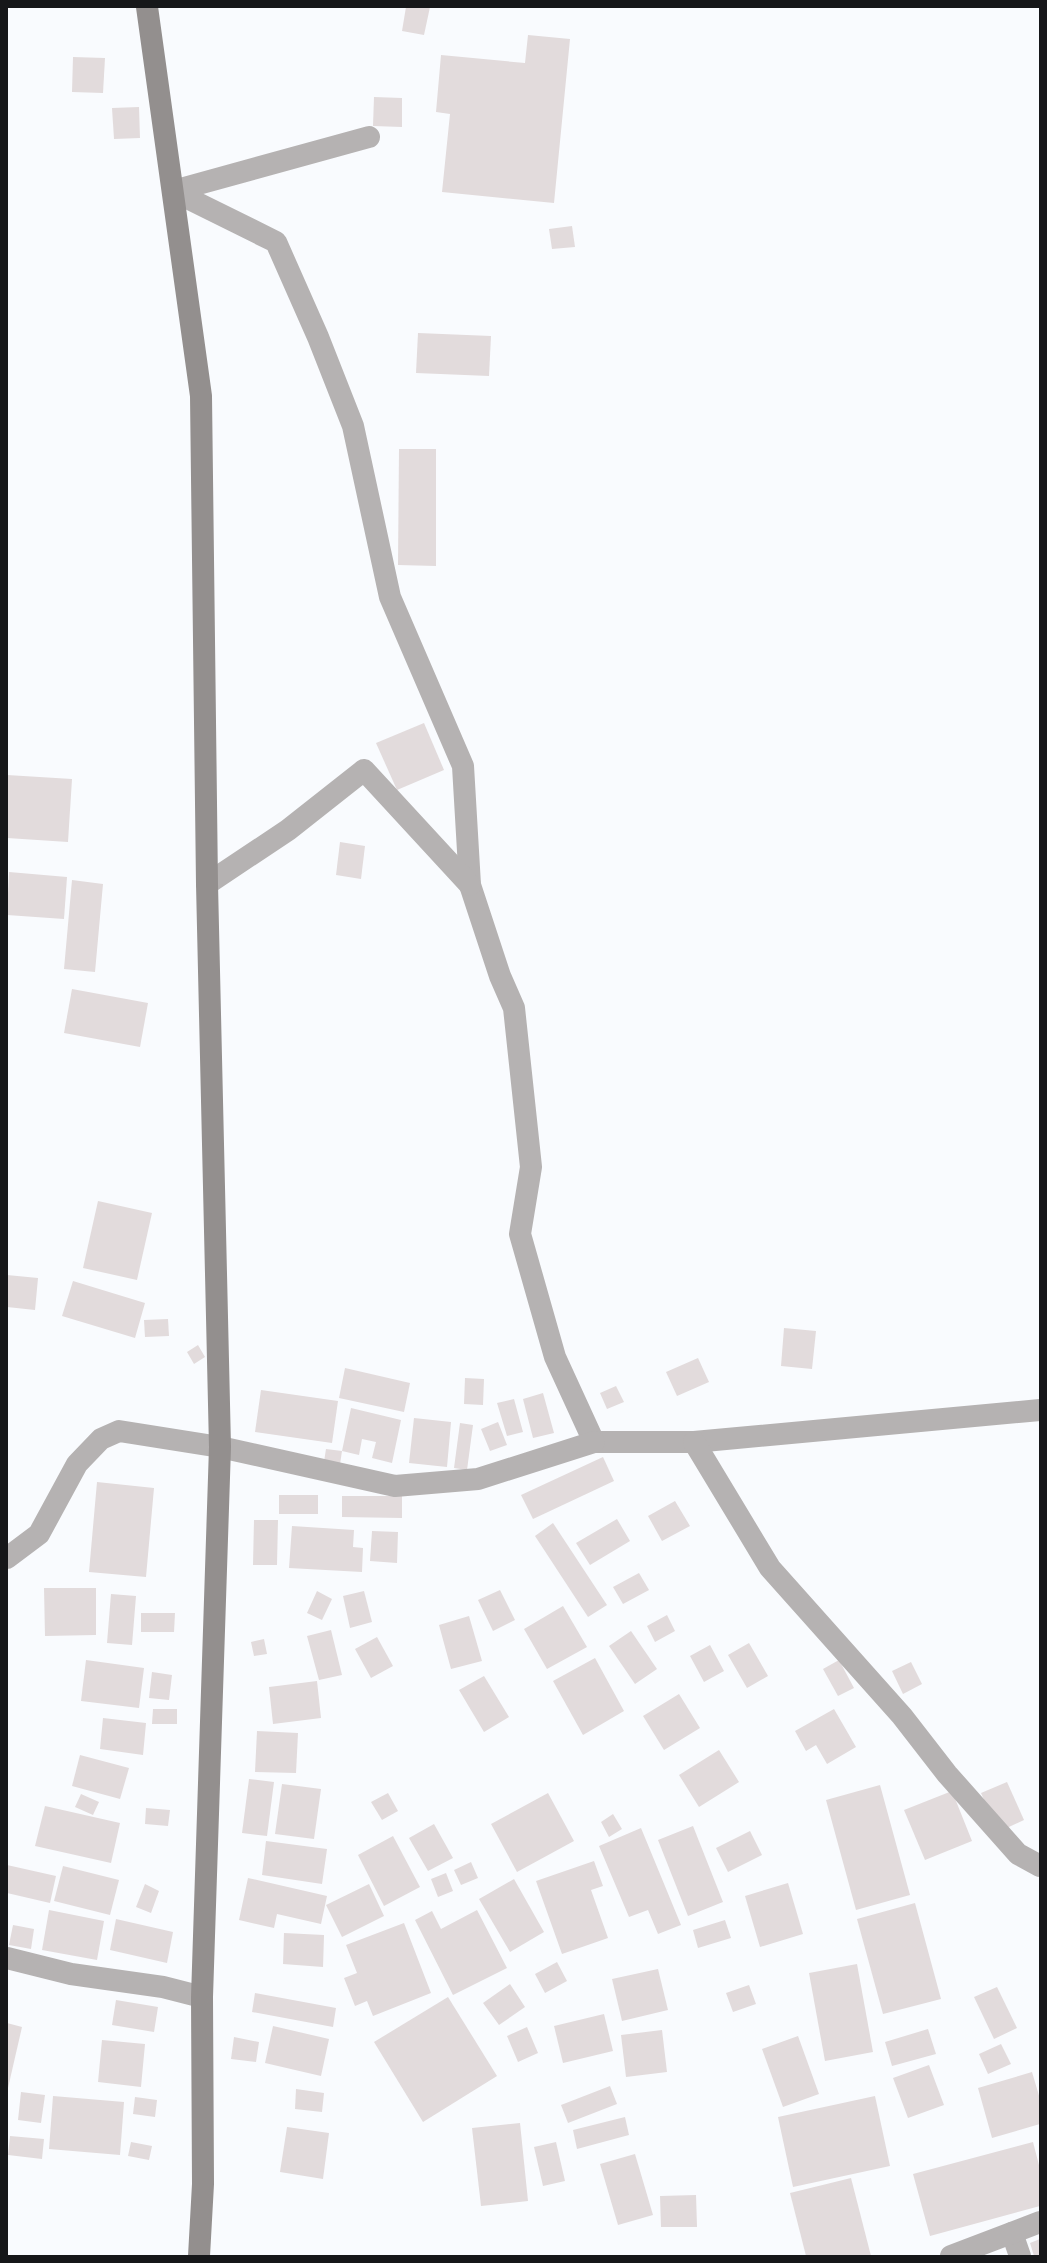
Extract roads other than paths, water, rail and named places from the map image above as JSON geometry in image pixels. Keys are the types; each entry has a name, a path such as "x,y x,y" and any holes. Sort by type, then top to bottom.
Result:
{"main road":[{"path":"147,7 201,396 207,884 220,1447 202,1997 203,2184 199,2256"}],"street":[{"path":"173,191 369,137"},
{"path":"173,191 276,242 318,337 353,426 390,597 463,766 470,885 500,976 514,1008 531,1167 520,1234 555,1357 594,1442"},
{"path":"207,884 288,830 364,770 470,885"},
{"path":"7,1558 40,1534 77,1464 101,1439 120,1432 220,1447 395,1486 478,1479 594,1442 694,1442 1040,1410"},
{"path":"694,1442 770,1568 902,1716 947,1774 1018,1854 1040,1866"},
{"path":"7,1958 71,1974 163,1987 202,1997"},
{"path":"951,2256 1040,2222"},
{"path":"1012,2233 1020,2256"}]}
